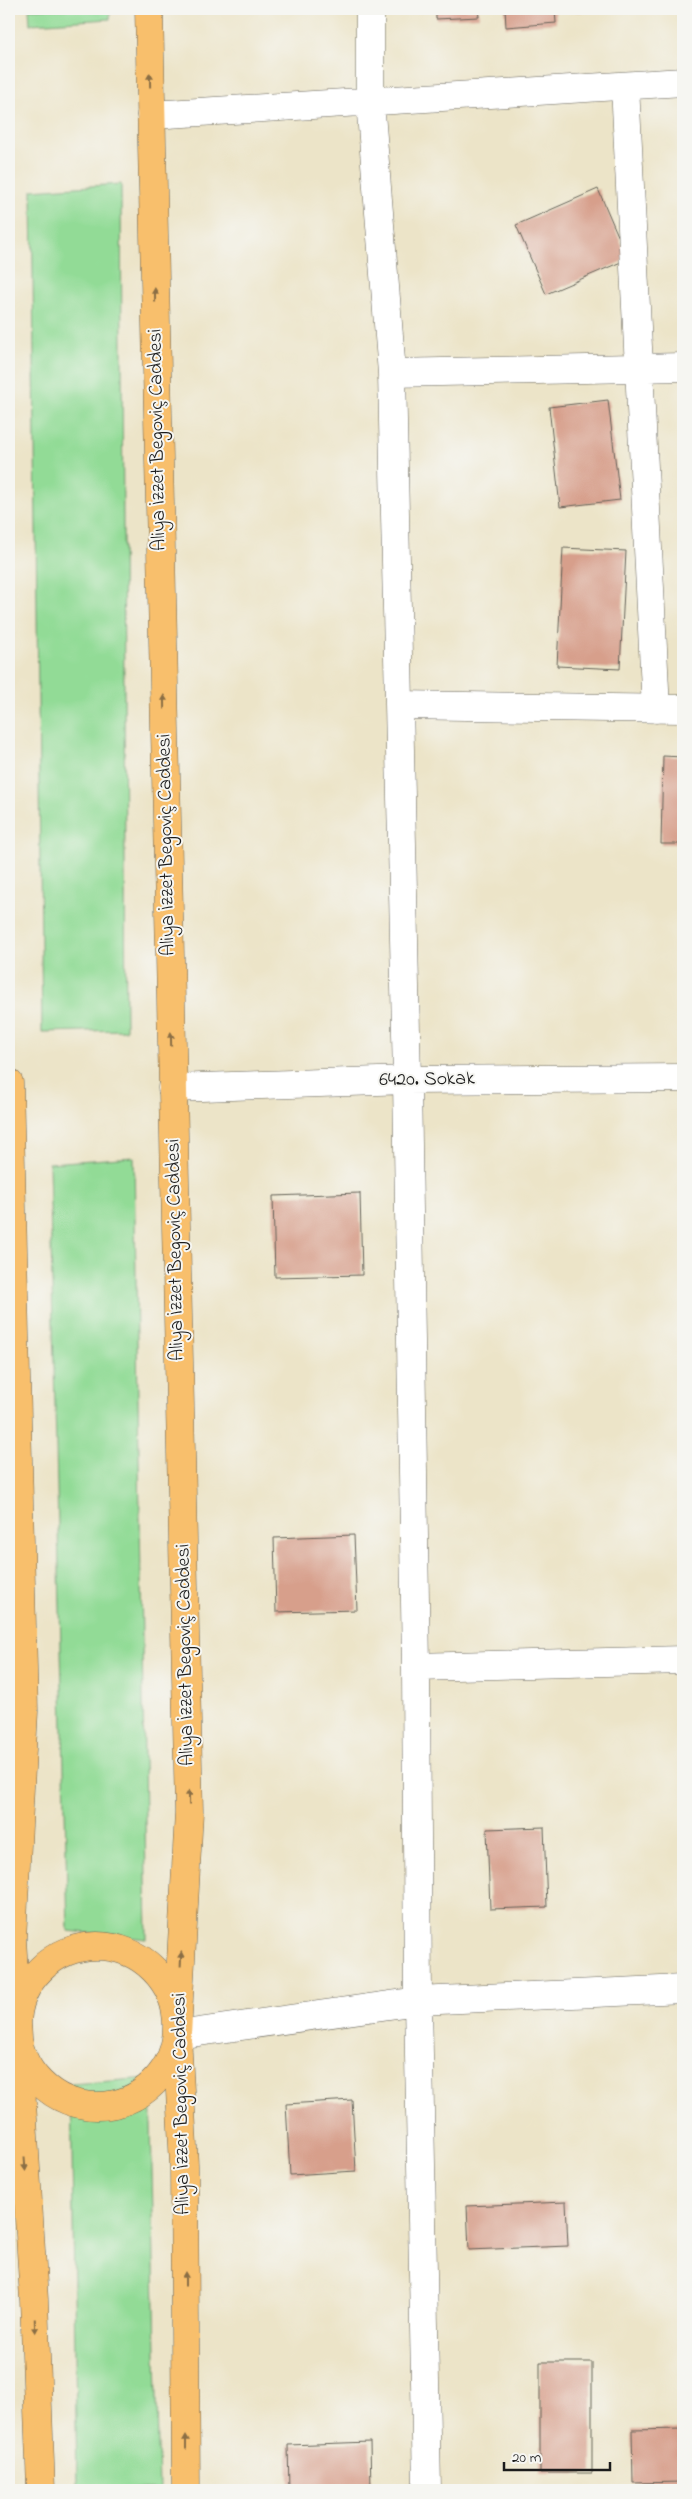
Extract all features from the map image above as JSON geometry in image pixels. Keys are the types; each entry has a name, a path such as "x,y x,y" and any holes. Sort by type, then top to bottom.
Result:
{"main road":[{"name":"Aliya İzzet Begoviç Caddesi","path":"149,9 172,1088 190,1812 177,2035 184,2165 186,2490"},
{"path":"9,1084 24,1711 12,1940 13,2030 34,2300 41,2490"},
{"path":"99,1946 125,1951 148,1964 166,1984 175,2009 177,2035 169,2061 154,2082 133,2098 108,2106 81,2106 56,2096 36,2078 22,2056 13,2030 20,2003 31,1980 50,1961 74,1949 99,1946"}],"street":[{"path":"370,9 370,101 392,373 407,1080 416,1667 418,2001 427,2490"},
{"path":"151,116 683,82"},
{"path":"625,86 656,709"},
{"path":"392,373 683,367"},
{"path":"399,705 683,709"},
{"name":"6420. Sokak","path":"172,1088 407,1080 683,1078"},
{"path":"416,1667 683,1660"},
{"path":"177,2035 418,2001 683,1989"}],"green space":[{"path":"29,9 110,9 110,19 30,24"},
{"path":"121,184 126,1030 42,1032 32,190"},
{"path":"134,1157 147,1939 68,1931 49,1163"},
{"path":"150,2078 159,2490 77,2490 71,2084"}],"building":[{"path":"436,9 478,9 479,17 436,19"},
{"path":"505,9 555,9 556,23 506,27"},
{"path":"576,9 619,9 619,12 576,12"},
{"path":"598,189 628,259 546,294 516,225"},
{"path":"608,400 620,500 560,507 549,407"},
{"path":"563,548 626,551 620,669 557,666"},
{"path":"663,756 683,757 683,844 661,844"},
{"path":"360,1193 362,1275 275,1277 273,1196"},
{"path":"354,1535 357,1610 276,1612 274,1538"},
{"path":"544,1827 547,1907 490,1909 487,1829"},
{"path":"352,2100 356,2171 290,2175 286,2104"},
{"path":"566,2202 568,2246 469,2250 467,2206"},
{"path":"540,2362 592,2362 592,2473 540,2473"},
{"path":"683,2429 683,2482 633,2483 632,2430"},
{"path":"370,2442 371,2490 289,2490 288,2445"}]}
